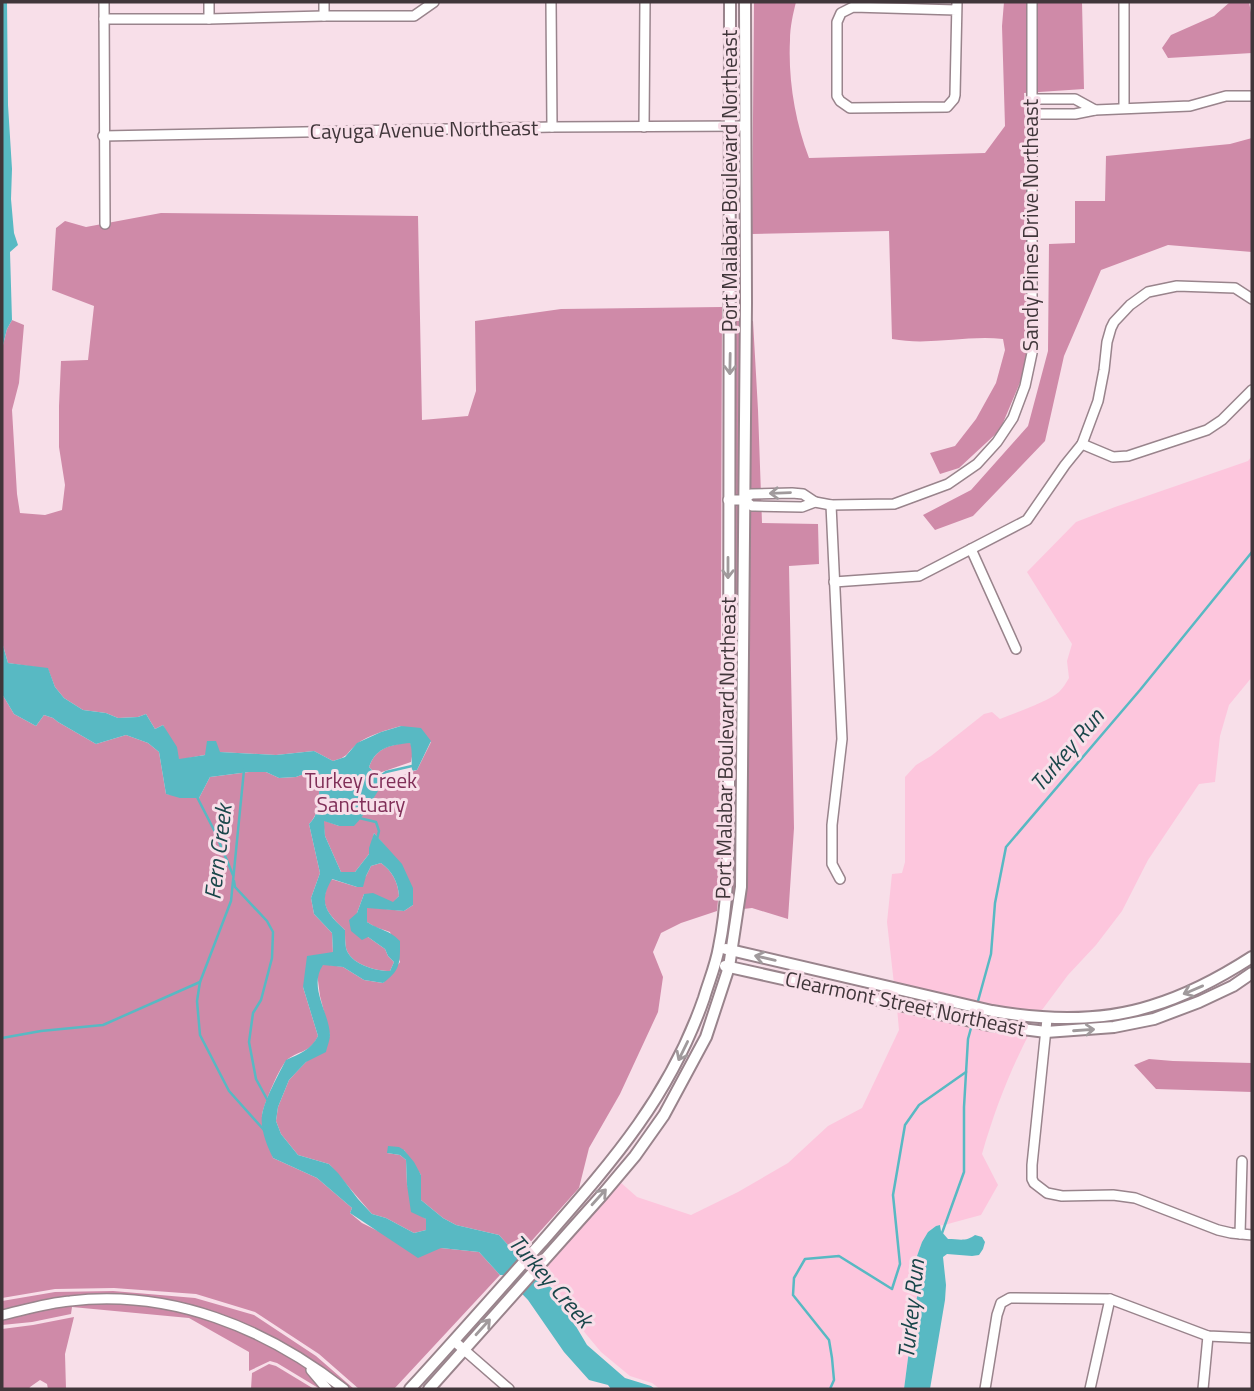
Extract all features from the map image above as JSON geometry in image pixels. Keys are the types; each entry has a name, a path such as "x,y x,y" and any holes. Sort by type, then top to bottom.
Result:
{"street":[{"path":"104,2 105,224"},
{"path":"209,2 209,19"},
{"path":"324,2 324,16"},
{"path":"104,19 414,16 434,2"},
{"path":"551,2 552,127"},
{"path":"644,127 645,2"},
{"name":"Port Malabar Boulevard Northeast","path":"410,1389 592,1185 629,1139 673,1071 693,1030 719,947 728,886 730,2"},
{"name":"Port Malabar Boulevard Northeast","path":"429,1389 635,1156 664,1115 706,1037 729,967 741,887 745,2"},
{"name":"Sandy Pines Drive Northeast","path":"728,500 744,500 752,506 802,507 815,502 831,506 894,504 948,484 977,464 997,442 1013,418 1025,386 1032,354 1032,2"},
{"path":"1124,2 1124,108"},
{"path":"957,6 955,94 951,104 947,107 850,108 840,101 837,96 837,22 841,13 853,8 957,6"},
{"path":"1032,114 1075,114 1095,110 1189,106 1226,96 1252,96"},
{"path":"1032,99 1075,99 1095,110"},
{"path":"1065,99 1066,114"},
{"name":"Cayuga Avenue Northeast","path":"103,136 744,126"},
{"path":"730,237 745,237"},
{"path":"834,582 919,576 1027,520 1082,444 1098,401 1109,334 1114,322 1130,305 1148,292 1177,286 1235,288 1252,299"},
{"path":"1082,444 1113,457 1128,456 1207,429 1222,420 1252,390"},
{"path":"744,500 751,494 792,493 803,494 815,502"},
{"path":"831,506 842,739 832,825 832,864 840,879"},
{"path":"971,549 1016,649"},
{"name":"Clearmont Street Northeast","path":"719,947 992,1011 1047,1019 1151,1007 1199,988 1252,957"},
{"name":"Clearmont Street Northeast","path":"715,964 989,1025 1046,1032 1114,1027 1154,1018 1199,1002 1233,986 1252,973"},
{"path":"1047,1019 1032,1165 1035,1186 1054,1195 1113,1195 1135,1198 1218,1230 1252,1235"},
{"path":"693,1030 706,1037"},
{"path":"652,1106 664,1115"},
{"path":"1240,1234 1242,1161"},
{"path":"985,1389 997,1315 1001,1303 1010,1297 1110,1299 1209,1336 1252,1338"},
{"path":"2,1315 70,1301 109,1299 159,1302 244,1327 304,1360 344,1389"},
{"path":"1090,1389 1110,1299"},
{"path":"1203,1389 1209,1336"},
{"path":"454,1341 509,1389"},
{"path":"304,1360 327,1389"}],"shaded area":[{"path":"754,2 796,2 791,30 791,85 796,115 809,158 985,153 1005,126 1002,26 1004,2 1082,2 1084,89 1024,93 1028,154 1032,354 1000,430 959,468 940,474 930,453 955,446 976,419 996,383 1005,350 1003,339 892,339 889,231 752,234"},
{"path":"1230,2 1249,2 1252,53 1168,58 1162,48 1171,35 1214,16"},
{"path":"1252,138 1252,252 1168,245 1101,270 1064,356 1045,441 973,516 935,530 923,515 971,490 1028,426 1048,351 1049,244 1075,243 1075,201 1105,201 1106,156 1230,144"},
{"name":"Turkey Creek Sanctuary","path":"161,213 418,216 422,420 468,416 476,391 475,321 561,309 722,307 720,879 717,911 661,933 653,952 663,977 658,1012 620,1094 589,1148 579,1188 518,1256 499,1235 456,1225 421,1200 421,1175 404,1150 387,1153 400,1155 406,1160 407,1185 420,1215 426,1219 426,1230 414,1233 386,1218 372,1214 329,1164 298,1155 281,1134 276,1121 278,1107 289,1080 330,1036 317,973 323,964 343,967 364,980 383,983 400,962 390,932 367,922 367,907 404,911 413,905 386,847 374,833 369,854 355,872 341,872 325,836 323,820 339,826 365,814 384,782 417,770 431,742 401,726 367,738 345,756 333,761 314,751 276,755 219,752 179,760 163,725 155,729 146,714 118,718 106,713 83,710 64,698 55,687 48,669 8,663 2,642 2,349 7,329 12,320 24,325 19,383 12,410 20,513 45,515 62,510 65,485 59,447 61,361 88,360 94,306 52,290 56,228 65,221 86,227"},
{"path":"735,321 741,321 737,887 734,910 729,911 732,887 733,799"},
{"path":"750,321 753,321 762,523 818,524 819,564 789,566 794,828 788,919 752,908 743,909"},
{"path":"1252,456 1252,677 1229,705 1220,736 1215,782 1199,784 1148,860 1122,911 1039,1014 894,984 887,922 892,874 902,873 905,862 905,777 916,765 984,714 992,712 1000,719 1031,707 1059,692 1069,678 1067,661 1072,644 1027,572 1076,522 1248,461"},
{"path":"2,694 14,714 36,726 44,715 96,744 126,735 148,743 159,752 166,794 199,798 210,777 249,772 266,772 279,778 296,777 309,772 320,774 318,807 309,824 320,873 311,898 314,914 332,933 333,953 303,987 318,1036 308,1048 285,1062 263,1110 263,1124 273,1158 317,1178 352,1208 350,1213 362,1223 378,1231 441,1248 479,1252 500,1275 394,1389 359,1389 319,1354 255,1312 196,1294 114,1288 55,1289 2,1298"},
{"path":"410,742 413,751 411,762 376,774 369,767 380,751"},
{"path":"381,863 394,877 399,896 393,903 364,894 357,913 368,937 385,949 394,962 390,971 371,968 348,954 345,930 333,918 325,901 331,879 357,887 371,866"},
{"path":"897,1008 1029,1034 1002,1093 982,1154 998,1185 981,1215 936,1226 928,1232 917,1256 916,1269 920,1281 904,1389 660,1389 652,1383 630,1376 601,1352 581,1328 558,1290 538,1272 619,1181 637,1197 691,1215 788,1163 828,1126 862,1108 899,1030"},
{"path":"1149,1059 1252,1063 1252,1092 1156,1089 1134,1065"},
{"path":"113,1291 195,1298 254,1315 316,1356 354,1389 320,1389 270,1361 249,1371 249,1352 189,1318 72,1307 71,1314 2,1325 2,1301 55,1292"},
{"path":"74,1317 65,1354 66,1389 48,1389 47,1384 40,1380 29,1389 2,1389 2,1329"},
{"path":"269,1364 314,1389 251,1389 252,1373"}],"water":[{"path":"2,2 7,2 11,199 14,233 18,245 10,252 12,320 2,349"},
{"path":"2,642 8,663 48,668 55,687 64,698 83,710 106,713 118,718 146,714 155,729 163,725 177,747 179,759 205,755 207,741 216,741 220,752 276,755 314,751 333,761 345,757 357,743 381,732 401,726 421,728 431,741 417,770 412,771 410,743 385,748 376,755 369,767 384,782 359,821 354,826 339,826 324,821 325,836 341,872 355,872 369,854 374,833 402,864 413,888 413,905 404,911 367,908 367,922 400,941 398,965 383,983 364,980 343,967 323,965 319,973 318,991 329,1026 326,1052 306,1062 289,1080 278,1107 276,1121 281,1134 298,1155 329,1164 372,1214 386,1218 414,1233 426,1230 426,1219 411,1212 406,1160 400,1155 387,1153 388,1146 404,1150 421,1175 421,1200 456,1225 499,1235 518,1259 555,1291 587,1345 625,1378 655,1389 611,1389 608,1385 589,1380 564,1352 528,1300 479,1252 441,1248 418,1258 350,1213 352,1208 317,1178 273,1158 262,1126 266,1102 286,1060 308,1048 318,1036 303,987 307,956 333,952 332,933 314,914 311,898 320,873 309,824 318,808 320,774 309,772 296,777 279,778 266,772 249,772 210,777 199,798 180,798 166,794 159,752 148,743 126,735 96,744 44,715 36,726 14,714 2,694","holes":["381,863 394,877 399,896 393,902 373,893 364,894 357,913 349,920 351,931 362,940 368,937 385,949 394,962 390,971 371,968 348,954 345,930 333,918 325,901 332,879 363,887 371,866"]},
{"path":"940,1225 941,1231 948,1239 965,1239 975,1235 982,1237 985,1242 979,1255 947,1254 943,1257 945,1300 930,1389 904,1389 920,1282 916,1269 917,1256 928,1232"}],"waterway":[{"name":"Turkey Run","path":"978,1001 991,954 995,903 1006,847 1140,690 1252,552"},
{"name":"Turkey Creek","path":"377,779 386,772 412,766"},
{"name":"Fern Creek","path":"2,1038 103,1025 200,982 231,901 244,770"},
{"path":"196,795 233,875"},
{"name":"Turkey Creek","path":"359,818 376,822 379,831 377,839"},
{"path":"234,881 235,887 267,921 273,932 272,958 261,1000 253,1013 249,1042 256,1079 268,1101"},
{"name":"Fern Creek","path":"200,982 197,1001 200,1035 229,1091 264,1130"},
{"name":"Turkey Run","path":"942,1233 964,1172 964,1107 971,1028"},
{"path":"830,1389 834,1380 829,1340 793,1295 794,1278 805,1259 839,1256 892,1289 900,1264 893,1195 905,1125 919,1105 966,1072"}]}
